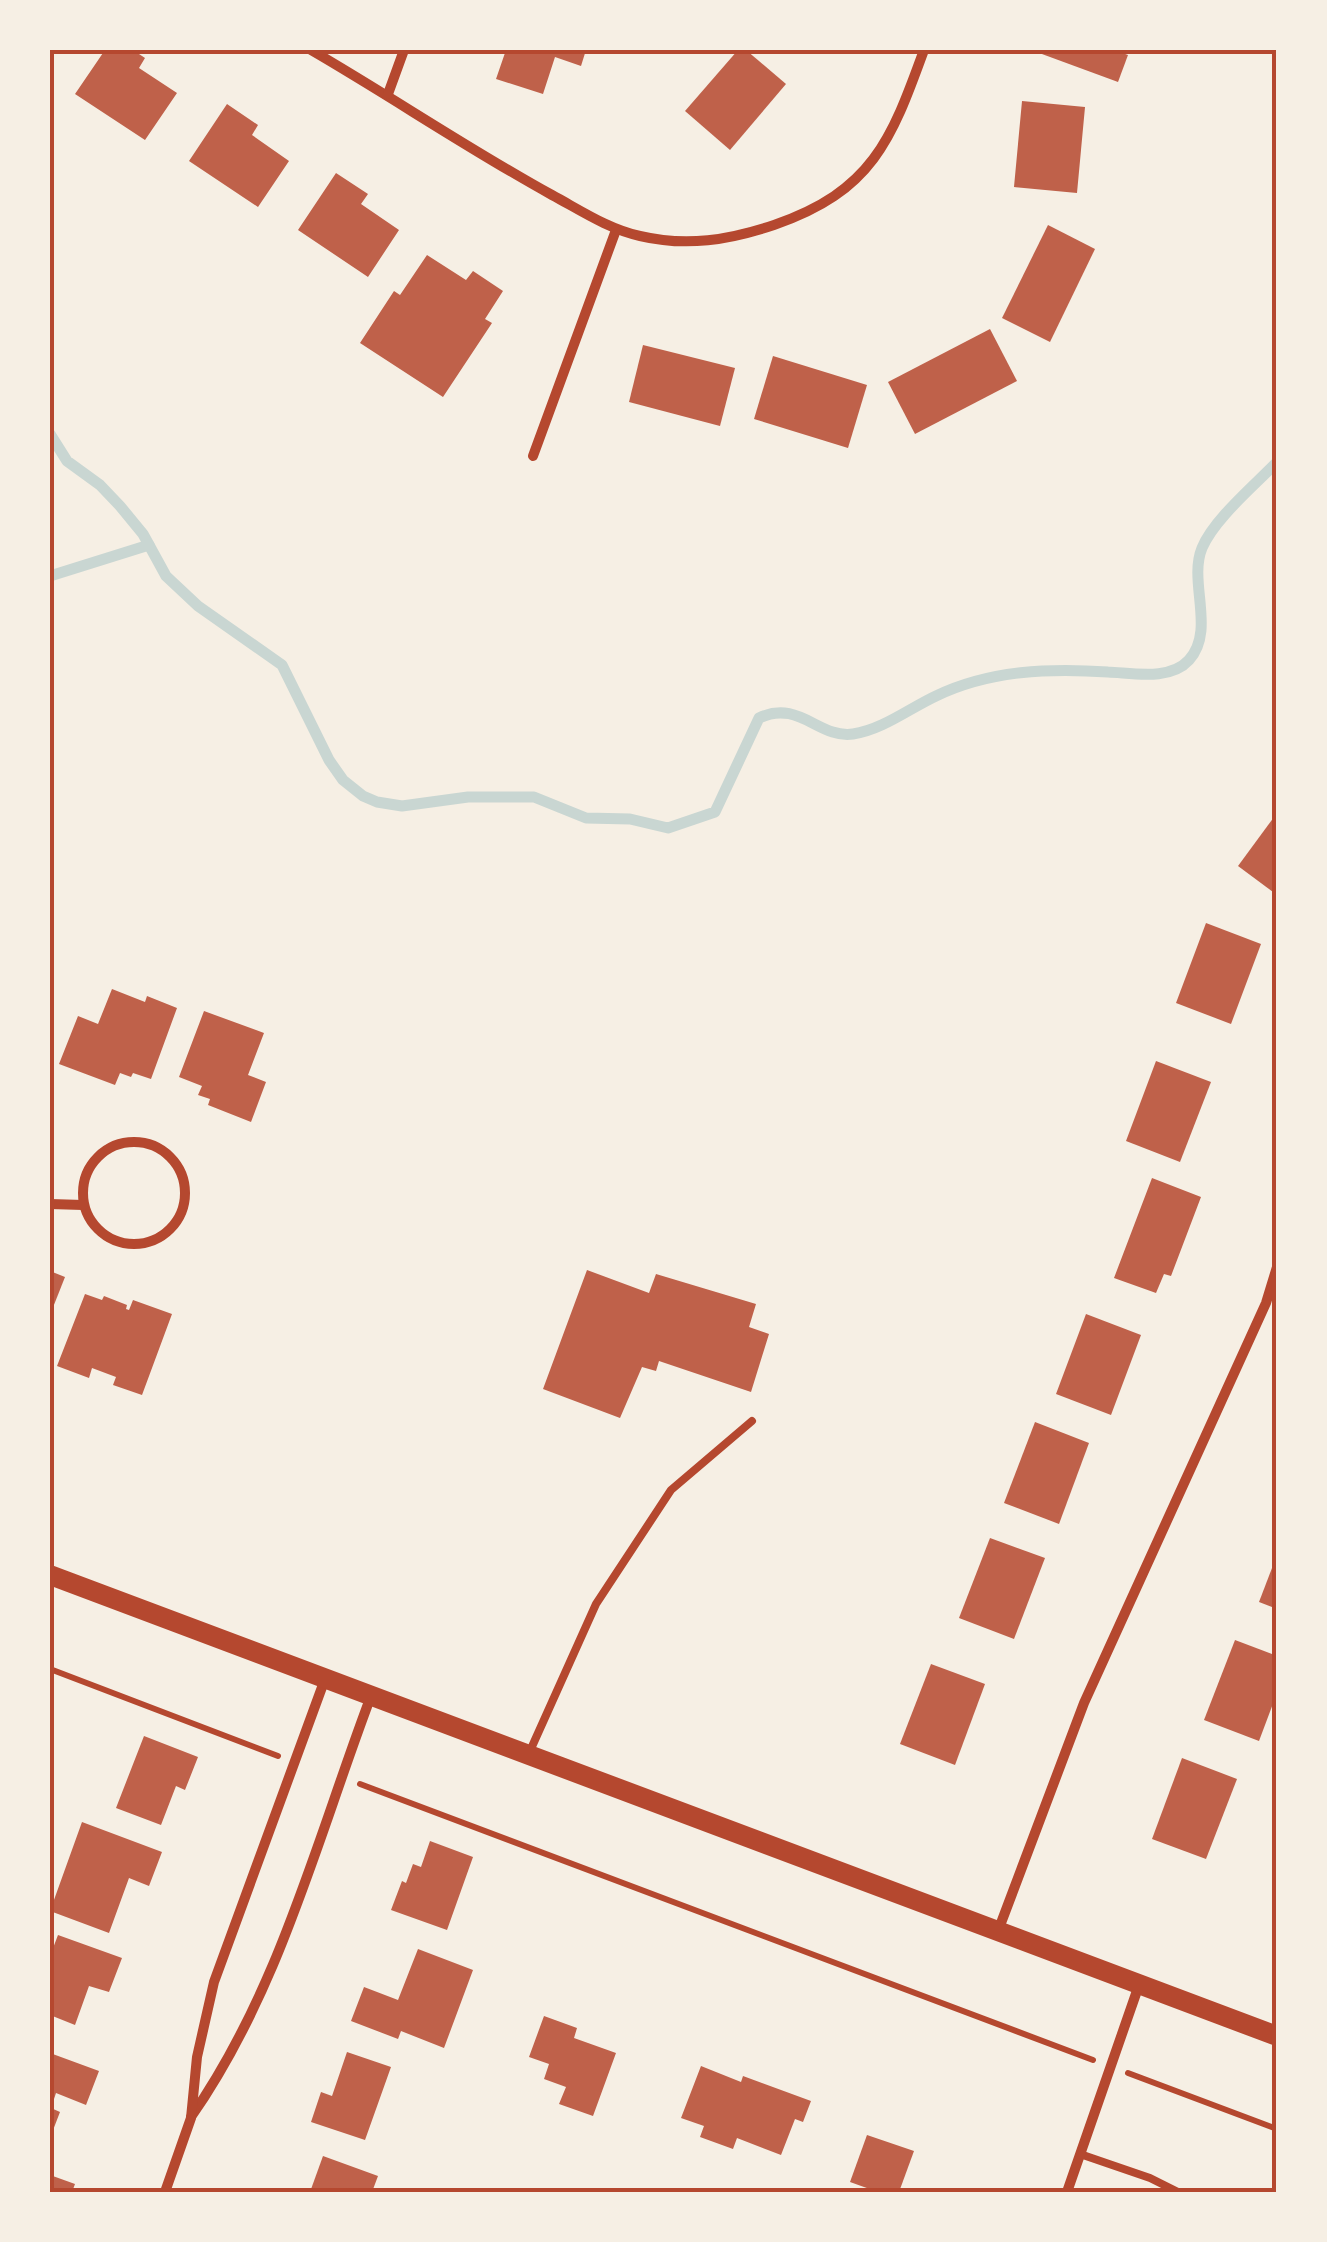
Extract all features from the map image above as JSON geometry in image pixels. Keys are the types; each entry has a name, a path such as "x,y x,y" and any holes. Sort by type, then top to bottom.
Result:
{"main road":[{"path":"50,1575 1277,2036"}],"street":[{"path":"312,50 512,173 616,230 672,242 737,237 784,221 829,199 856,180 887,142 924,50"},
{"path":"388,94 404,50"},
{"path":"533,456 616,230"},
{"path":"143,1142 162,1150 176,1163 184,1182 185,1202 178,1221 164,1235 146,1244 126,1244 106,1237 92,1223 84,1205 83,1184 90,1166 104,1151 122,1143 143,1142"},
{"path":"50,1204 84,1205"},
{"path":"998,1932 1084,1703 1266,1303 1277,1267"},
{"path":"191,2118 197,2056 214,1982 325,1679"},
{"path":"164,2192 191,2118 224,2070 261,1997 372,1696"},
{"path":"1067,2192 1139,1984"}],"lane":[{"path":"528,1755 596,1604 671,1490 752,1421"},
{"path":"1080,2154 1178,2192"}],"path":[{"path":"50,1669 294,1762"},
{"path":"341,1777 1277,2129"}],"building":[{"path":"105,50 133,50 145,58 139,68 177,93 145,140 75,94"},
{"path":"506,50 586,50 581,66 555,57 543,94 496,79"},
{"path":"738,50 746,50 786,84 730,150 685,111"},
{"path":"1031,50 1114,50 1128,55 1118,82"},
{"path":"1022,101 1085,107 1077,193 1014,187"},
{"path":"227,104 258,125 252,135 289,161 258,207 189,161"},
{"path":"336,173 368,194 361,204 399,230 368,277 298,230"},
{"path":"1048,225 1095,249 1050,342 1002,318"},
{"path":"427,255 466,280 473,271 503,291 485,319 492,323 443,397 360,343 394,291 400,295"},
{"path":"990,329 1017,381 915,434 888,382"},
{"path":"643,345 735,368 720,426 629,402"},
{"path":"773,356 867,385 848,448 754,419"},
{"path":"1277,813 1277,895 1238,866"},
{"path":"1206,923 1261,944 1231,1024 1176,1003"},
{"path":"112,989 145,1002 147,996 177,1008 151,1079 120,1073 115,1085 59,1064 78,1016 98,1024"},
{"path":"204,1011 264,1033 248,1075 266,1082 251,1122 208,1105 210,1099 198,1095 202,1086 179,1077"},
{"path":"1156,1061 1211,1082 1180,1162 1126,1141"},
{"path":"1152,1178 1201,1197 1171,1276 1164,1274 1156,1293 1114,1278"},
{"path":"587,1270 649,1293 656,1274 756,1304 749,1327 769,1334 751,1392 659,1361 656,1371 642,1367 620,1418 543,1389"},
{"path":"50,1271 65,1277 50,1315"},
{"path":"85,1294 102,1300 104,1296 127,1305 129,1310 133,1300 172,1314 142,1395 113,1385 116,1377 92,1368 89,1378 57,1366"},
{"path":"1086,1314 1141,1335 1111,1415 1056,1394"},
{"path":"1035,1422 1089,1443 1059,1524 1004,1503"},
{"path":"990,1538 1045,1558 1014,1639 959,1618"},
{"path":"1277,1555 1277,1609 1259,1602"},
{"path":"1235,1640 1277,1656 1277,1693 1259,1741 1204,1720"},
{"path":"931,1664 985,1684 955,1765 900,1744"},
{"path":"144,1736 198,1757 185,1790 176,1786 161,1825 116,1808"},
{"path":"1182,1758 1237,1779 1206,1859 1152,1839"},
{"path":"82,1822 162,1852 149,1886 129,1878 109,1933 50,1911"},
{"path":"430,1841 473,1857 447,1930 391,1910 413,1864 421,1867"},
{"path":"58,1935 122,1958 109,1992 89,1986 75,2025 50,2015 50,1956"},
{"path":"418,1949 473,1970 444,2048 401,2031 398,2039 351,2021 364,1987 398,2000"},
{"path":"544,2016 577,2028 574,2038 616,2053 593,2116 559,2104 566,2087 544,2079 549,2064 529,2057"},
{"path":"347,2052 391,2067 365,2140 311,2122 321,2092 332,2096"},
{"path":"50,2053 99,2071 86,2105 56,2093 51,2108 60,2112 50,2138"},
{"path":"701,2066 741,2082 743,2076 811,2101 803,2122 795,2119 781,2155 737,2138 733,2149 700,2137 704,2126 681,2118"},
{"path":"867,2135 914,2151 899,2192 878,2192 850,2182"},
{"path":"323,2156 378,2176 372,2192 310,2192"},
{"path":"50,2175 75,2184 72,2192 50,2192"}],"waterway":[{"path":"50,434 67,461 100,485 143,534 166,576 198,606 282,665 329,760 343,780 363,796 402,806 468,797 534,797 586,818 630,819 668,828 715,812 759,718 773,713 786,713 830,731 853,734 885,723 957,687 999,676 1064,670 1151,674 1181,667 1197,648 1200,635 1198,576 1202,548 1225,514 1277,462"},
{"path":"50,576 149,545"}]}
